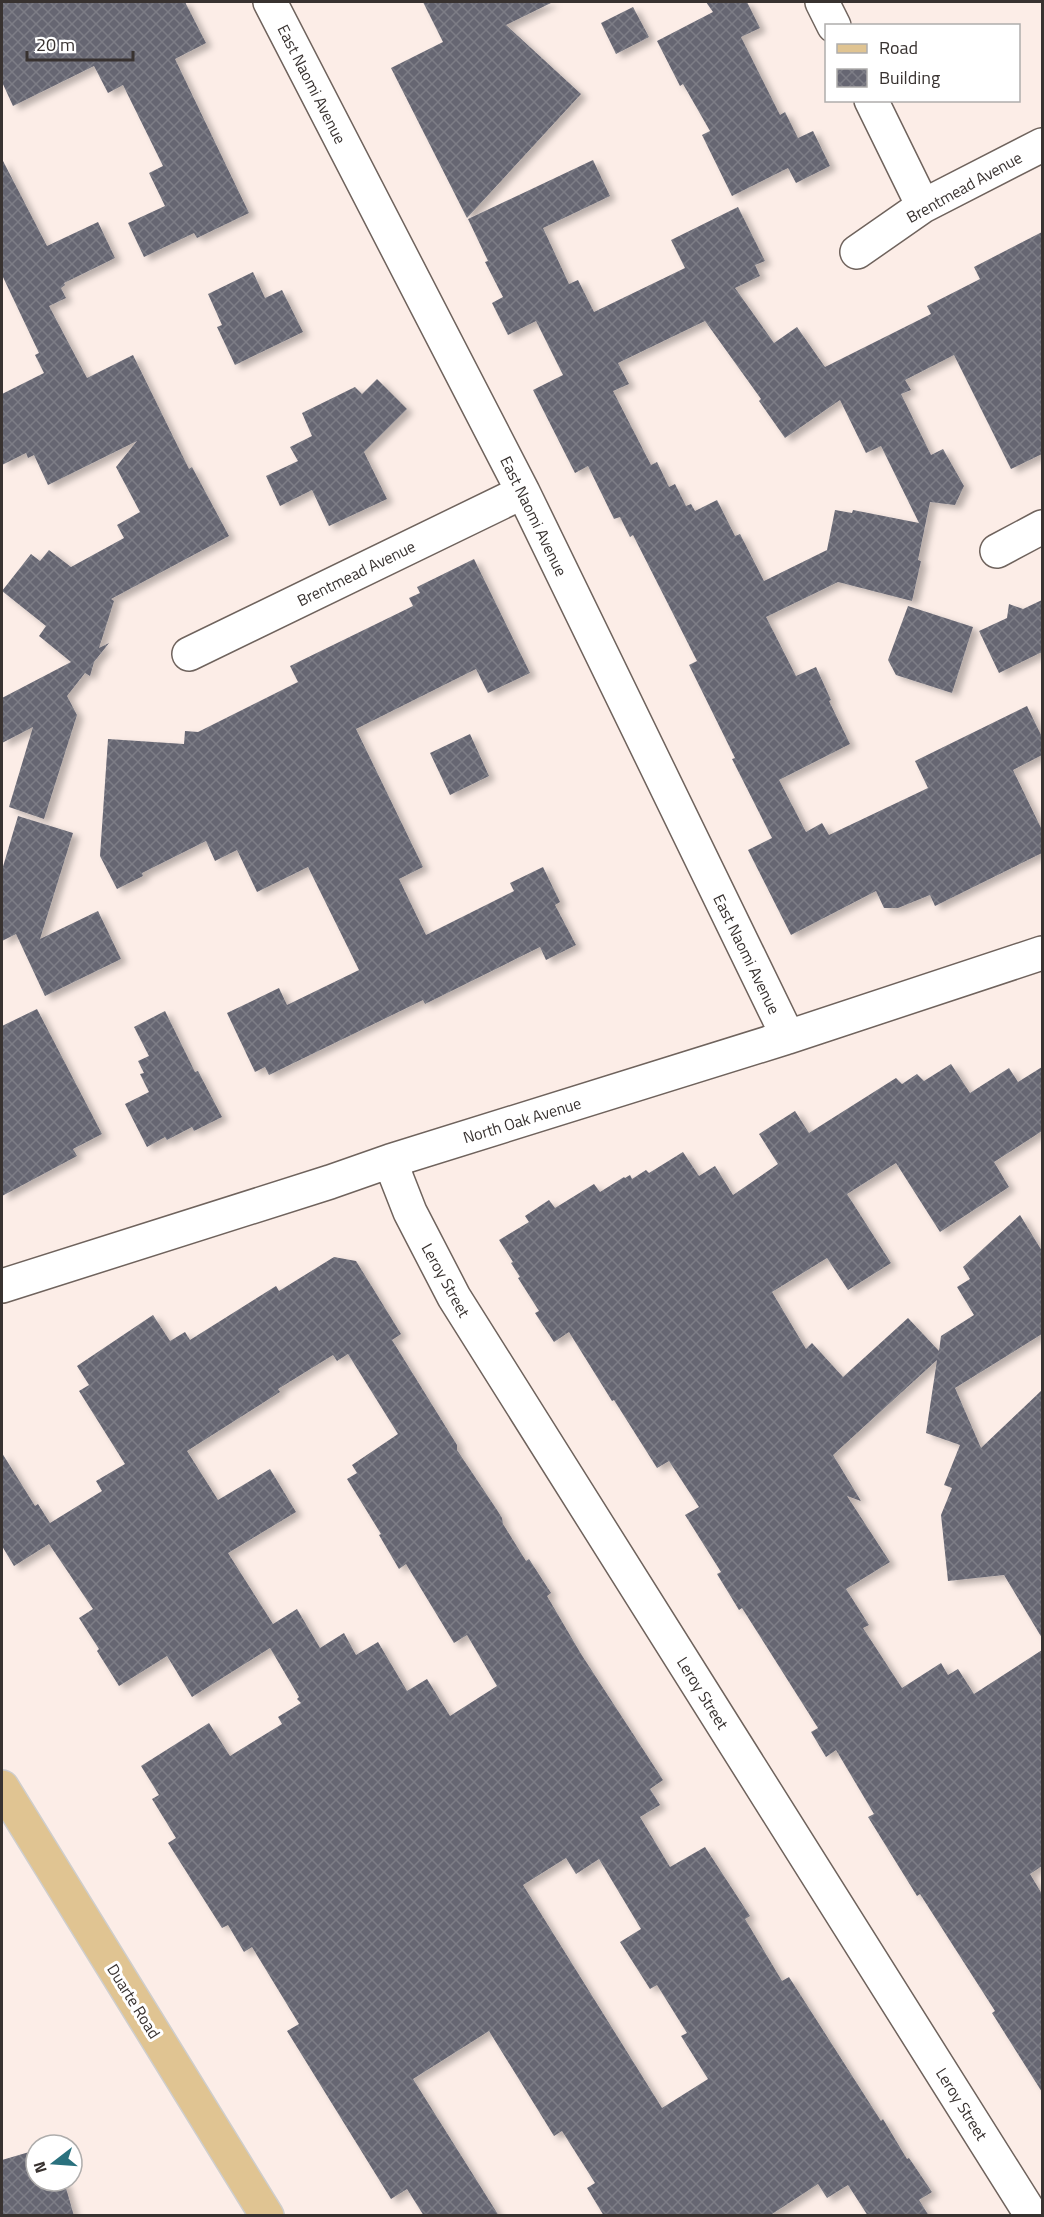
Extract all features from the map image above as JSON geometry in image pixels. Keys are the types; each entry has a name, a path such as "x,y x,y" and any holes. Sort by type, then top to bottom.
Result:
{"main road":[{"name":"Duarte Road","path":"2,1787 267,2216"}],"street":[{"name":"East Naomi Avenue","path":"270,2 523,492 788,1037"},
{"path":"822,2 833,24"},
{"path":"872,102 923,206"},
{"name":"Brentmead Avenue","path":"857,252 923,206 1042,145"},
{"name":"Brentmead Avenue","path":"189,654 523,492"},
{"path":"997,551 1042,527"},
{"name":"North Oak Avenue","path":"2,1286 390,1161 788,1037 1042,953"},
{"name":"Leroy Street","path":"390,1161 410,1212 454,1297 1032,2216"}],"building":[{"path":"2,2 185,2 206,43 175,59 249,213 197,238 194,233 144,257 128,223 165,206 149,173 163,166 123,85 108,93 94,66 13,106 2,82"},
{"path":"423,2 553,2 506,25 581,94 467,218 391,68 443,42"},
{"path":"706,2 747,2 760,28 741,37 780,115 785,112 798,138 813,131 830,166 796,183 788,168 732,196 702,135 710,131 683,84 680,86 657,41 713,12"},
{"path":"633,7 649,37 616,54 601,23"},
{"path":"2,159 47,246 98,222 115,258 64,283 65,285 61,288 66,298 49,306 87,378 133,355 189,469 192,467 229,536 111,599 114,601 99,648 109,643 94,662 90,676 85,673 67,696 77,715 44,819 9,807 33,727 2,743 2,698 71,662 39,636 46,626 2,591 31,554 40,561 49,550 71,567 124,538 117,525 140,512 116,467 137,441 48,485 34,455 28,458 26,453 2,465 2,394 44,373 35,355 39,353 2,275"},
{"path":"593,160 610,196 543,228 569,284 578,280 594,312 685,268 671,240 738,207 765,261 755,265 760,276 735,288 774,343 797,327 825,367 931,314 927,306 980,279 974,267 1042,232 1042,454 1011,469 954,355 905,380 911,390 901,394 931,455 943,449 964,486 955,505 930,502 912,601 838,582 766,617 796,676 816,667 831,700 829,701 850,744 779,780 806,832 822,823 829,835 928,788 915,761 1027,706 1042,737 1042,755 1013,770 1042,830 1042,853 935,906 930,895 898,908 884,908 876,891 791,935 748,850 772,838 732,759 735,758 689,665 697,661 633,535 630,537 620,517 614,519 588,466 575,473 533,390 563,375 536,321 508,335 492,303 503,297 485,262 488,261 468,219","holes":["705,321 761,399 759,401 785,438 840,400 866,453 881,446 919,523 853,510 852,513 835,510 827,550 764,581 740,534 735,536 717,500 695,511 691,504 686,506 675,484 669,487 657,462 651,465 613,391 629,384 618,363"]},
{"path":"253,272 265,298 282,290 303,332 235,365 217,327 222,325 208,294"},
{"path":"377,379 407,409 364,452 387,499 329,526 312,490 280,506 266,476 298,461 290,447 312,436 302,413 355,387 362,394"},
{"path":"474,559 530,673 488,693 476,669 356,729 423,867 399,879 426,935 514,891 510,883 543,867 560,902 555,905 576,945 546,960 540,947 425,1004 423,1000 269,1075 265,1067 255,1072 227,1013 279,988 287,1005 359,970 308,867 257,892 237,850 215,861 206,841 142,873 143,876 117,889 100,856 108,739 184,744 185,731 198,732 298,682 290,666 413,606 409,598 420,593 417,587"},
{"path":"1042,600 1042,652 999,673 979,631 1007,618 1009,604 1023,609"},
{"path":"908,606 973,627 952,693 896,675 888,660"},
{"path":"470,734 489,776 450,795 430,753"},
{"path":"18,816 73,833 40,939 98,911 121,959 45,996 16,934 2,941 2,870"},
{"path":"37,1009 102,1134 73,1149 77,1156 2,1196 2,1026"},
{"path":"165,1011 195,1072 198,1071 222,1117 194,1131 192,1127 167,1140 165,1137 147,1147 125,1104 149,1092 140,1074 144,1073 138,1061 149,1056 134,1027"},
{"path":"951,1064 970,1093 1009,1068 1018,1082 1042,1067 1042,1131 994,1162 1009,1187 940,1232 896,1163 847,1194 891,1263 848,1290 827,1258 772,1292 806,1349 812,1343 843,1377 908,1318 939,1351 941,1336 974,1315 957,1287 970,1279 963,1267 1020,1215 1042,1251 1042,1334 955,1388 981,1448 1042,1390 1042,1638 1004,1575 948,1581 941,1515 952,1488 944,1485 960,1445 926,1433 937,1360 833,1455 861,1501 847,1496 890,1562 846,1589 869,1625 863,1628 902,1688 941,1663 948,1675 958,1669 974,1694 1042,1650 1042,1866 1030,1874 1042,1894 1042,2092 992,2013 995,2011 920,1894 917,1896 868,1817 874,1814 836,1750 826,1757 811,1732 818,1728 742,1608 739,1610 717,1574 721,1572 685,1515 699,1507 669,1461 657,1468 569,1332 554,1342 535,1313 539,1311 518,1278 520,1277 511,1263 513,1262 499,1240 529,1222 525,1216 549,1200 555,1208 594,1184 600,1192 624,1177 630,1175 632,1179 646,1170 649,1173 683,1152 699,1176 715,1166 733,1195 778,1164 759,1134 795,1111 809,1133 896,1078 902,1084 917,1074 924,1081"},
{"path":"334,1257 356,1261 401,1334 392,1340 457,1445 457,1450 502,1518 503,1524 526,1561 529,1559 551,1593 547,1596 581,1654 663,1780 650,1789 660,1805 640,1817 670,1867 705,1847 750,1916 745,1919 782,1981 789,1977 881,2121 883,2119 907,2159 909,2158 932,2192 919,2200 929,2216 868,2216 848,2185 827,2198 818,2184 769,2216 604,2216 587,2188 595,2183 562,2131 554,2136 489,2031 413,2079 499,2216 424,2216 407,2189 391,2199 287,2031 299,2024 252,1947 244,1952 228,1925 222,1928 168,1843 176,1838 152,1799 159,1795 141,1766 209,1723 230,1756 282,1724 278,1717 301,1703 270,1648 192,1697 167,1656 119,1686 79,1618 93,1609 49,1544 14,1566 2,1546 2,1453 35,1506 38,1504 50,1523 102,1491 96,1481 125,1464 79,1391 89,1385 77,1366 153,1315 170,1341 185,1332 190,1340 276,1286 279,1291","holes":["348,1354 398,1434 352,1465 357,1473 347,1479 381,1534 379,1535 399,1569 406,1564 454,1643 467,1635 497,1686 450,1716 427,1679 407,1691 378,1642 356,1655 344,1633 320,1648 297,1609 273,1624 228,1553 296,1512 270,1469 218,1500 187,1451 280,1392 278,1389 333,1355 337,1361","566,1858 576,1874 599,1859 641,1929 620,1942 650,1989 657,1985 687,2033 681,2036 708,2079 662,2108 523,1885"]},
{"path":"24,2154 24,2193 67,2193 74,2216 2,2216 2,2160"}]}
